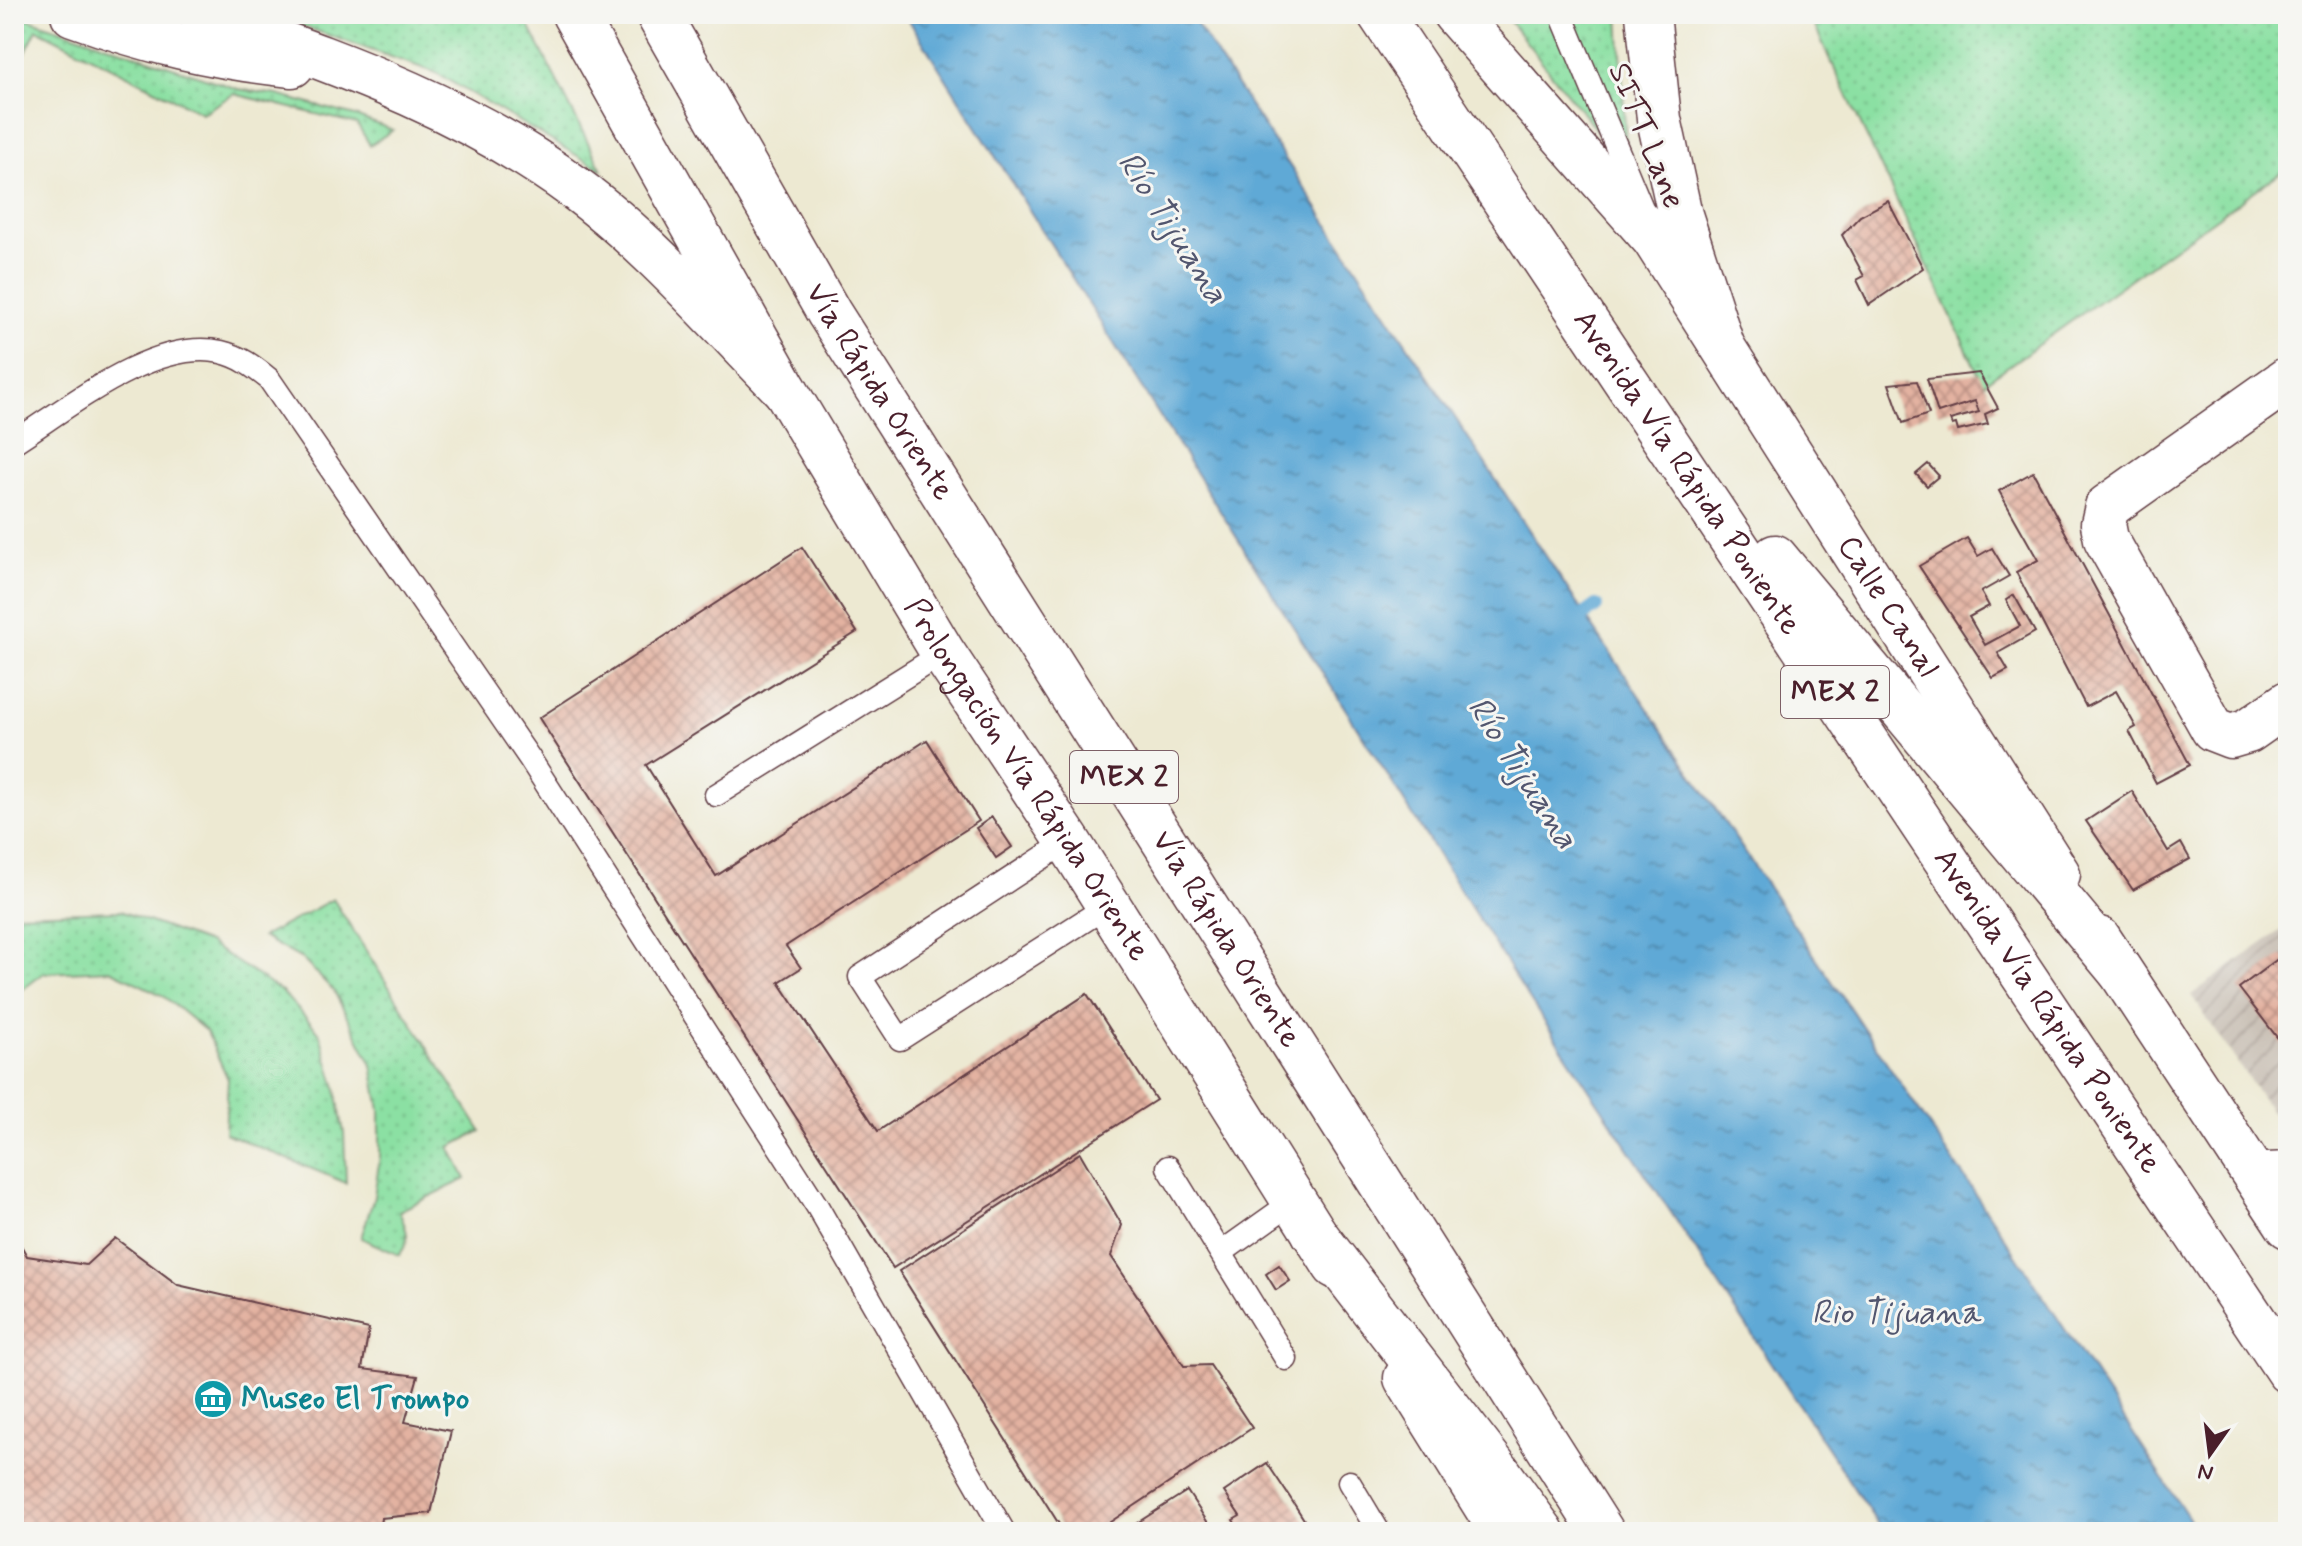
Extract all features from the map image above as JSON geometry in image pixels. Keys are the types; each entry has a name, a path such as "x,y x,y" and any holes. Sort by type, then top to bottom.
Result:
{"main road":[{"path":"73,14 135,37 189,50 244,60 364,73"},
{"path":"201,14 364,73 431,102 514,146 577,190 642,246 786,391"},
{"name":"Prolongación Vía Rápida Oriente","path":"574,14 786,391 943,653 1109,905 1502,1532"},
{"name":"Vía Rápida Oriente","path":"658,14 829,313 1602,1532"},
{"name":"Avenida Vía Rápida Poniente","path":"1380,14 2288,1371"},
{"name":"Calle Canal","path":"1455,14 1654,239 2119,970 2267,1164 2288,1226"},
{"path":"1648,14 1662,133 1680,215 1722,345"},
{"path":"1626,379 2119,970"},
{"path":"2288,379 2107,507 2103,524 2106,539 2213,729 2231,736 2248,731 2288,703"},
{"path":"1304,1216 1542,1532"}],"lane":[{"name":"SITT Lane","path":"1561,14 1654,239"},
{"path":"14,442 125,372 161,355 219,351 247,361 269,379 530,759 801,1180 1004,1532"},
{"path":"716,795 943,653"},
{"path":"1068,841 860,977 892,1027 900,1039 1109,905"},
{"path":"1168,1167 1286,1359"},
{"path":"1222,1252 1304,1216"},
{"path":"1349,1482 1379,1532"}],"shaded area":[{"path":"2288,925 2288,1136 2191,995"}],"green space":[{"path":"14,14 238,89 277,95 355,116 393,130 370,145 357,124 234,94 202,113 37,29 23,57 14,52"},
{"path":"268,14 523,14 602,170 434,72"},
{"path":"1504,14 1619,14 1627,169"},
{"path":"1809,14 2288,14 2288,167 1983,384"},
{"path":"333,899 481,1131 450,1147 466,1179 399,1211 407,1238 399,1255 361,1238 374,1197 380,1156 380,1110 372,1065 334,991 302,959 262,937"},
{"path":"120,911 208,943 282,992 319,1032 335,1084 344,1133 346,1183 225,1133 228,1079 206,1031 162,995 110,970 44,973 14,996 14,914"}],"water":[{"name":"Rio Tijuana","path":"905,14 1190,14 1584,614 1999,1229 2198,1532 1883,1532 1526,994"}],"building":[{"path":"1888,201 1923,268 1869,305 1857,280 1864,276 1842,235 1860,216"},
{"path":"1979,373 1998,408 1985,414 1988,424 1958,431 1956,424 1952,425 1950,420 1979,412 1975,401 1938,413 1927,379"},
{"path":"1917,381 1929,414 1903,423 1889,384"},
{"path":"1928,464 1939,476 1927,486 1916,474"},
{"path":"2033,472 2190,765 2156,783 2129,731 2136,727 2116,691 2086,707 2016,572 2038,560 1999,491"},
{"path":"1967,538 1978,556 1992,548 2009,576 1981,592 1989,606 1969,617 1985,645 2020,626 2006,600 2014,595 2035,632 1998,653 2008,670 1993,678 1919,566"},
{"path":"802,547 857,632 646,765 716,876 927,740 979,821 786,946 801,968 779,982 878,1131 1087,994 1156,1100 893,1268 539,718"},
{"path":"2132,791 2168,851 2181,843 2190,859 2133,890 2086,821"},
{"path":"992,817 1012,847 996,858 976,828"},
{"path":"2283,955 2288,963 2288,1045 2283,1045 2239,988"},
{"path":"1080,1153 1122,1225 1111,1256 1184,1366 1210,1365 1252,1428 1095,1532 1064,1532 899,1271"},
{"name":"Museo El Trompo","path":"14,1233 27,1256 86,1265 115,1238 178,1285 369,1329 362,1369 418,1376 405,1422 451,1431 431,1513 381,1518 379,1532 14,1532"},
{"path":"1279,1265 1290,1281 1276,1290 1266,1274"},
{"path":"1267,1463 1312,1532 1241,1532 1233,1520 1240,1516 1224,1492"},
{"path":"1187,1491 1214,1532 1123,1532"}],"waterway":[{"path":"1571,624 1596,606"}],"place":[{"name":"Museo El Trompo","path":"213,1399"}],"water label":[{"name":"Río Tijuana","path":"1172,228"},
{"name":"Río Tijuana","path":"1522,773"}]}
